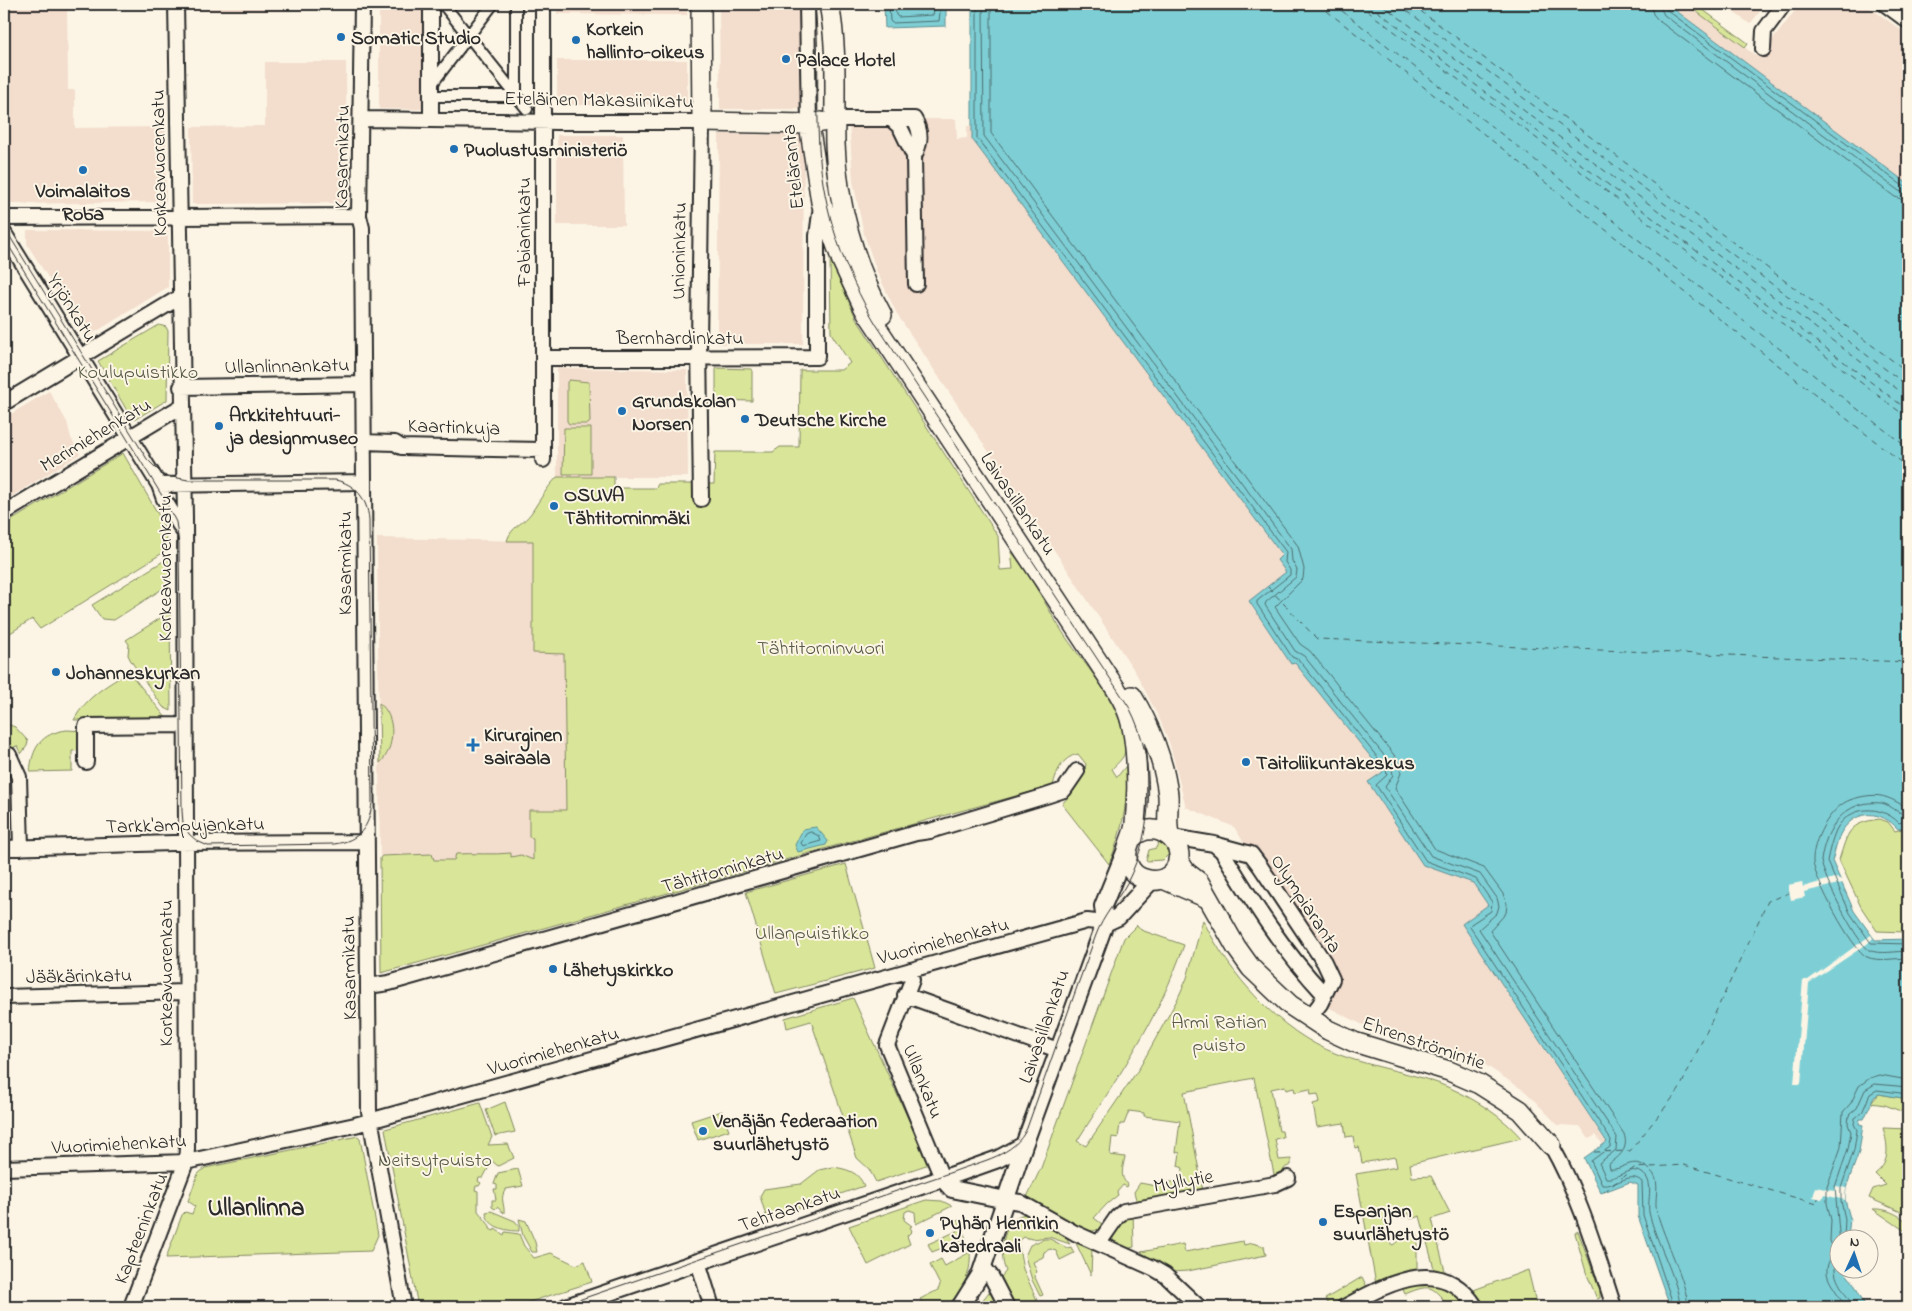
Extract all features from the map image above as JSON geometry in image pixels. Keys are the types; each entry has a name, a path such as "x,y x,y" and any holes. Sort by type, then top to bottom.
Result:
{"main road":[{"name":"Unioninkatu","path":"701,4 702,122"},
{"path":"829,4 835,42 835,119"},
{"name":"Eteläinen Makasiinikatu","path":"702,122 809,124 835,119"},
{"name":"Laivasillankatu","path":"835,119 836,162 842,205 865,278 891,330 1138,707 1164,770 1170,836 1177,846 1178,860"},
{"name":"Eteläranta","path":"809,124 821,202"},
{"name":"Laivasillankatu","path":"821,202 844,266 869,316 1125,704 1131,724 1134,750 1136,812 1127,862 1132,872 1140,878 1157,880"},
{"path":"1129,843 1140,832 1150,829 1161,830 1170,836"},
{"path":"1157,880 1174,870 1178,860"},
{"name":"Ehrenströmintie","path":"1178,860 1186,872 1199,882 1250,968 1272,990 1309,1018 1354,1042 1449,1070 1479,1084 1520,1110 1551,1145"},
{"path":"1157,880 1207,898"}],"street":[{"name":"Korkeavuorenkatu","path":"176,4 184,485 186,1162"},
{"name":"Kasarmikatu","path":"362,4 362,119 359,216 362,228 370,1122 404,1307"},
{"path":"431,4 431,119"},
{"path":"442,4 527,109"},
{"path":"431,91 468,36 494,4"},
{"path":"516,4 516,96"},
{"name":"Fabianinkatu","path":"543,4 543,455"},
{"name":"Eteläranta","path":"806,4 809,124"},
{"path":"1763,49 1764,31 1784,4"},
{"path":"1885,4 1908,21"},
{"path":"431,91 516,96"},
{"name":"Eteläinen Makasiinikatu","path":"362,119 702,122"},
{"path":"835,119 914,119 920,133 920,145 914,156"},
{"path":"892,119 900,127 914,156 916,284"},
{"name":"Unioninkatu","path":"702,122 700,357 702,499"},
{"name":"Eteläranta","path":"817,357 817,236 821,202"},
{"path":"4,218 359,216"},
{"name":"Yrjönkatu","path":"4,232 159,484 164,499 183,531"},
{"path":"4,403 180,297"},
{"name":"Bernhardinkatu","path":"543,358 817,357"},
{"name":"Ullanlinnankatu","path":"181,386 362,384"},
{"name":"Merimiehenkatu","path":"4,513 129,436 182,406"},
{"name":"Kaartinkuja","path":"363,442 395,443 401,447 491,448 543,455"},
{"path":"159,484 364,482"},
{"path":"86,762 86,726 185,725"},
{"path":"4,755 9,755 19,777 21,848"},
{"name":"Tähtitorninkatu","path":"368,986 389,983 552,938 1046,796 1064,790 1077,771"},
{"name":"Olympiaranta","path":"1170,836 1214,844 1251,854 1324,962 1332,979 1320,1004 1309,1018"},
{"name":"Tarkk'ampujankatu","path":"4,848 185,843 367,842"},
{"name":"Laivasillankatu","path":"960,1307 973,1290 983,1266 1024,1144 1105,923 1103,906 1129,843"},
{"path":"1214,844 1222,852 1266,924 1293,961 1324,994"},
{"path":"1105,923 1118,917 1157,880"},
{"name":"Vuorimiehenkatu","path":"4,1168 186,1162 370,1122 1088,921 1105,923"},
{"name":"Ullankatu","path":"910,970 912,980 887,1045 942,1178"},
{"name":"Jääkärinkatu","path":"4,997 185,992"},
{"path":"905,996 1058,1050"},
{"name":"Tehtaankatu","path":"566,1307 998,1159 1024,1144"},
{"name":"Ehrenströmintie","path":"1551,1145 1565,1169 1582,1211 1614,1307"},
{"name":"Kapteeninkatu","path":"131,1307 186,1162"},
{"path":"942,1178 952,1189 1020,1202 1060,1226 1165,1275 1199,1307"},
{"name":"Myllytie","path":"1099,1243 1116,1217 1124,1211 1275,1184 1288,1178"},
{"path":"698,1262 712,1307"},
{"path":"983,1266 992,1276 1006,1307"},
{"path":"1348,1305 1391,1283 1426,1276 1436,1277 1457,1287 1476,1307"}],"shaded area":[{"path":"4,4 67,4 68,90 75,90 75,128 166,127 166,202 4,204"},
{"path":"191,4 346,4 346,10 191,11"},
{"path":"379,4 431,4 431,109 379,109"},
{"path":"557,4 687,4 687,15 557,14"},
{"path":"719,4 802,4 802,109 720,109"},
{"path":"1667,4 1686,4 1759,58 1800,4 1865,4 1908,35 1908,184"},
{"path":"1722,4 1766,4 1750,24"},
{"path":"557,60 687,60 687,105 557,105"},
{"path":"265,62 346,62 347,203 192,204 191,127 265,126"},
{"path":"849,119 956,119 957,139 967,138 967,126 972,126 972,139 1282,555 1286,572 1249,602 1291,664 1295,662 1383,772 1368,782 1423,865 1473,883 1488,905 1462,924 1607,1143 1603,1145 1596,1135 1589,1139 1580,1126 1558,1125 1526,1092 1484,1064 1454,1052 1363,1025 1320,1003 1332,979 1234,827 1186,807 1170,745 1160,720 1136,673 897,314 877,272 864,234 853,181"},
{"path":"719,134 804,135 803,344 717,344"},
{"path":"557,135 623,135 624,225 557,225"},
{"path":"27,230 168,231 168,287 86,338 27,244"},
{"name":"Grundskolan Norsen","path":"557,368 687,370 688,477 557,477"},
{"path":"49,391 67,422 71,438 80,454 4,501 4,418"},
{"name":"Kirurginen sairaala","path":"377,538 533,541 533,653 564,653 566,789 566,810 536,931 381,973"}],"green space":[{"path":"1686,4 1695,4 1748,43 1745,47"},
{"name":"Tähtitorninvuori","path":"830,258 856,318 998,536 1000,570 1013,569 1011,551 1033,582 1065,636 1104,690 1119,719 1124,735 1125,753 1112,769 1117,777 1126,766 1127,779 1124,816 1109,864 1062,804 1077,786 1085,770 1086,764 1078,754 1064,762 1053,786 381,973 380,858 382,856 432,854 434,860 454,860 456,854 511,853 511,857 521,855 533,860 533,838 529,837 529,810 566,810 564,654 533,653 533,541 507,541 511,532 529,516 557,477 614,477 614,488 656,488 658,484 714,484 715,452 773,452 780,447 799,447 800,370 841,370 850,363 831,333"},
{"name":"Koulupuistikko","path":"159,325 166,327 168,331 167,400 134,420 98,361"},
{"path":"716,368 752,369 752,401 716,400"},
{"path":"569,380 589,382 590,422 588,424 569,424 567,421 567,382"},
{"path":"564,428 591,428 591,474 563,474"},
{"path":"123,453 162,521 169,549 40,629 32,619 4,637 4,525"},
{"path":"170,557 170,584 114,620 102,619 92,605"},
{"path":"170,612 171,711 163,707 131,661 128,655 129,644 126,640"},
{"path":"129,672 167,719 74,720 91,698"},
{"path":"379,703 389,716 392,733 389,750 380,763"},
{"path":"4,723 15,727 28,741 21,754 17,746 14,747 16,751 4,751"},
{"path":"67,730 83,731 84,750 72,751 72,771 30,772 33,756 44,738"},
{"path":"1880,819 1888,822 1895,831 1905,828 1908,822 1908,924 1905,924 1904,932 1877,931 1861,907 1839,860 1847,836 1855,826"},
{"path":"1160,839 1168,848 1169,854 1163,860 1146,861 1149,850 1156,848"},
{"name":"Ullanpuistikko","path":"846,864 875,968 776,994 746,892"},
{"name":"Armi Ratian puisto","path":"1203,920 1227,961 1242,980 1258,999 1295,1031 1337,1054 1423,1078 1459,1092 1497,1116 1521,1138 1410,1164 1412,1177 1431,1176 1450,1213 1432,1219 1446,1275 1435,1272 1420,1216 1411,1219 1409,1213 1383,1219 1388,1229 1390,1243 1393,1245 1398,1241 1397,1238 1417,1233 1417,1269 1393,1275 1376,1284 1356,1174 1397,1167 1395,1157 1362,1163 1359,1147 1355,1148 1353,1136 1346,1137 1344,1123 1317,1127 1313,1104 1320,1102 1318,1094 1311,1095 1310,1089 1295,1092 1294,1088 1286,1090 1285,1086 1271,1089 1279,1131 1282,1131 1283,1137 1275,1139 1279,1160 1291,1159 1291,1165 1286,1167 1275,1179 1254,1078 1184,1092 1203,1191 1137,1203 1134,1192 1140,1183 1156,1186 1157,1182 1181,1182 1183,1168 1178,1166 1180,1153 1176,1152 1180,1121 1144,1116 1144,1113 1129,1111 1124,1124 1120,1124 1118,1138 1112,1137 1110,1155 1125,1157 1123,1179 1128,1184 1127,1187 1123,1185 1117,1192 1118,1195 1094,1218 1102,1224 1097,1230 1086,1230 1038,1206 1027,1197 1041,1168 1124,938 1137,925 1141,930 1184,945 1174,972 1150,1022 1077,1141 1086,1146 1140,1067 1177,1000 1187,978"},
{"path":"853,998 929,1164 876,1182 869,1169 857,1158 811,1021 787,1028 785,1018"},
{"path":"1879,1094 1908,1099 1908,1114 1885,1105 1871,1103"},
{"path":"505,1102 515,1132 495,1136 486,1110"},
{"name":"Neitsytpuisto","path":"480,1103 492,1137 488,1145 508,1144 514,1158 498,1166 492,1161 483,1178 479,1178 478,1181 481,1183 479,1186 476,1186 475,1190 478,1191 478,1211 490,1226 490,1229 494,1231 495,1229 504,1235 505,1232 519,1234 524,1246 534,1258 551,1253 576,1265 585,1261 592,1282 514,1307 418,1307 385,1129"},
{"path":"722,1111 729,1130 698,1140 691,1121"},
{"path":"1883,1128 1908,1129 1908,1215 1869,1198 1873,1189 1886,1185 1875,1174 1886,1159 1887,1147"},
{"path":"358,1136 360,1138 378,1235 371,1251 166,1258 182,1215 185,1212 192,1214 195,1206 188,1201 198,1174 205,1168"},
{"path":"833,1167 856,1174 864,1186 767,1219 760,1196 764,1189 801,1184 819,1170"},
{"path":"518,1169 523,1186 506,1189 503,1198 504,1213 497,1207 495,1209 492,1207 492,1200 496,1200 494,1189 497,1189 497,1185 494,1184 498,1173"},
{"path":"926,1200 942,1201 952,1206 916,1224 915,1212 909,1210 905,1212 904,1220 912,1226 910,1227 912,1231 907,1236 910,1244 868,1265 849,1226"},
{"path":"1873,1209 1887,1211 1904,1219 1908,1222 1908,1233"},
{"path":"491,1211 515,1221 519,1226 519,1231 503,1229 493,1225 486,1212"},
{"path":"1133,1213 1134,1247 1126,1249 1114,1243 1112,1236 1122,1219"},
{"path":"1026,1214 1064,1236 1070,1244 1049,1237 1032,1239 1024,1237 1018,1242 1023,1269 1040,1307 977,1307 1006,1271 1003,1246 1007,1228 1018,1216"},
{"path":"519,1219 526,1221 537,1252 532,1252 523,1236"},
{"path":"959,1220 966,1239 932,1252 928,1244 957,1231 953,1223"},
{"path":"1578,1231 1600,1291 1600,1298 1597,1299 1586,1272 1575,1233"},
{"path":"1044,1239 1050,1239 1067,1248 1071,1247 1074,1253 1060,1260 1056,1251 1050,1249 1044,1252 1043,1257 1033,1262 1037,1272 1034,1275 1043,1295 1040,1296 1032,1280 1025,1256 1030,1245"},
{"path":"1075,1241 1092,1249 1091,1275"},
{"path":"1243,1241 1244,1245 1252,1243 1264,1246 1266,1255 1188,1271 1170,1272 1141,1252 1183,1244 1185,1252"},
{"path":"970,1252 967,1275 961,1288 947,1307 924,1307 920,1299 938,1290 940,1285 930,1265 941,1259 945,1266"},
{"path":"1528,1270 1537,1307 1529,1307 1528,1304 1507,1307 1484,1307 1471,1291"},
{"path":"1362,1277 1368,1289 1336,1307 1330,1307 1325,1299"},
{"path":"1427,1281 1456,1291 1469,1307 1450,1307 1432,1289 1422,1288 1405,1294 1401,1285"}],"water":[{"path":"884,4 946,4 946,26 885,28"},
{"path":"972,4 1667,4 1908,184 1908,823 1905,828 1898,829 1885,818 1870,815 1855,818 1840,834 1832,861 1854,911 1875,940 1908,939 1908,1099 1879,1094 1874,1097 1864,1119 1860,1119 1859,1124 1863,1125 1859,1152 1846,1188 1845,1200 1850,1218 1849,1228 1830,1228 1830,1278 1850,1278 1866,1307 1670,1307 1638,1216 1638,1185 1630,1182 1601,1193 1584,1158 1607,1142 1462,924 1488,905 1473,883 1423,865 1368,782 1383,772 1295,663 1291,664 1249,601 1286,572 1277,560 1282,555 972,139"},
{"path":"816,827 828,841 826,845 798,852 795,845 803,829"}],"pier":[{"path":"1834,878 1840,879 1843,883 1804,892 1805,897 1791,900 1788,885 1802,882 1803,887"},
{"path":"1871,935 1873,938 1867,944 1809,983 1801,1084 1794,1084 1803,980 1808,980"},
{"path":"1836,1186 1846,1188 1845,1200 1824,1195 1822,1199 1813,1197 1816,1187 1834,1191"}],"ferry route":[{"path":"1318,4 1908,467"},
{"path":"1333,4 1908,448"},
{"path":"1358,4 1908,418"},
{"path":"1368,4 1908,410"},
{"path":"1381,4 1908,397"},
{"path":"1398,4 1908,386"},
{"path":"1411,4 1908,372"},
{"path":"1268,587 1317,639 1908,662"},
{"path":"1594,1152 1630,1151 1679,1090 1768,901 1789,893"},
{"path":"1604,1192 1634,1168 1684,1165 1817,1204 1818,1198"}],"tram line":[{"path":"558,1307 986,1160 1006,1151 1014,1145 1027,1128 1096,935 1102,921 1127,883 1143,841 1149,795 1148,772 1138,728 1129,707 876,324 845,262 830,217 821,171 818,130 815,4"},
{"path":"4,227 147,459 163,475 188,480 335,480 349,485 363,499 369,519 372,802 366,825 362,831 350,840 334,844 208,846 197,841 189,834 183,823 182,811 179,544 176,522 164,499 4,238"}],"place":[{"name":"Somatic Studio","path":"341,37"},
{"name":"Korkein hallinto-oikeus","path":"576,40"},
{"name":"Palace Hotel","path":"786,59"},
{"name":"Puolustusministeriö","path":"454,149"},
{"name":"Voimalaitos Roba","path":"83,170"},
{"name":"Grundskolan Norsen","path":"622,411"},
{"name":"Deutsche Kirche","path":"745,419"},
{"name":"Arkkitehtuuri- ja designmuseo","path":"219,426"},
{"name":"OSUVA Tähtitorninmäki","path":"554,506"},
{"name":"Johanneskyrkan","path":"56,672"},
{"name":"Kirurginen sairaala","path":"473,745"},
{"name":"Taitoliikuntakeskus","path":"1246,762"},
{"name":"Lähetyskirkko","path":"553,969"},
{"name":"Venäjän federaation suurlähetystö","path":"703,1131"},
{"name":"Espanjan suurlähetystö","path":"1323,1222"},
{"name":"Pyhän Henrikin katedraali","path":"930,1233"}],"district":[{"name":"Ullanlinna","path":"256,1206"}]}
